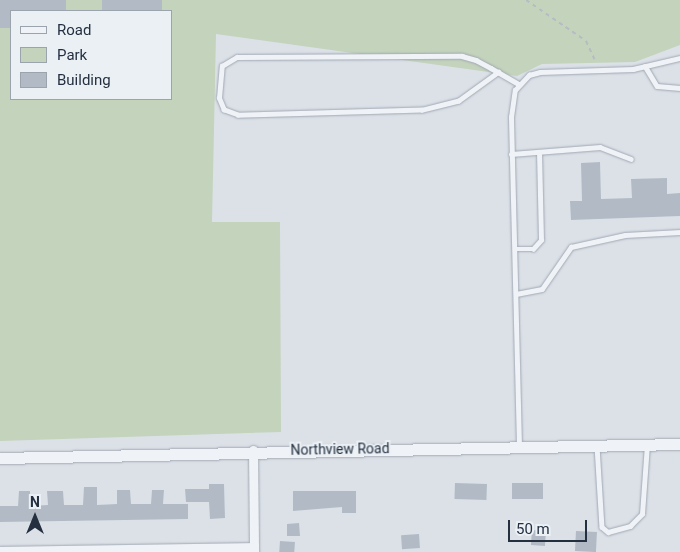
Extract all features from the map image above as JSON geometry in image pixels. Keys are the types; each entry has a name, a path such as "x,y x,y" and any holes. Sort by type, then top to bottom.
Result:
{"street":[{"name":"Northview Road","path":"0,458 253,450 680,444"},
{"path":"0,551 254,550 253,450"}],"lane":[{"path":"499,72 459,101 422,110 238,115 224,110 220,98 222,66 237,57 452,56 469,58 499,72 519,84"},
{"path":"519,446 511,117 519,84 540,72 597,71 645,66 680,58"},
{"path":"645,66 657,86 680,88"},
{"path":"511,154 600,147 632,159"},
{"path":"515,249 533,249 541,240 539,153"},
{"path":"516,294 542,289 571,247 625,235 680,232"},
{"path":"597,445 602,528 608,532 630,526 642,514 647,444"}],"path":[{"path":"526,0 586,41 594,51 597,71"}],"green space":[{"path":"0,0 680,0 680,45 635,62 542,64 517,76 216,34 212,222 280,222 281,432 0,441"}],"building":[{"path":"0,0 66,0 66,10 10,10 10,28 0,28"},
{"path":"102,0 162,0 162,10 102,10"},
{"path":"600,162 601,199 632,198 631,179 667,178 667,194 680,193 680,216 571,220 570,201 582,201 581,163"},
{"path":"455,483 487,484 486,500 454,499"},
{"path":"512,483 543,483 543,499 512,499"},
{"path":"209,484 224,484 225,518 210,519 209,502 186,502 185,489 209,489"},
{"path":"84,487 97,487 97,505 117,504 117,490 130,490 131,504 151,504 152,490 164,490 163,504 188,504 188,519 0,522 0,506 18,506 19,491 30,491 30,506 48,505 47,491 63,491 64,505 83,505"},
{"path":"293,491 356,491 356,513 342,513 342,507 293,511"},
{"path":"299,523 300,536 287,536 287,524"},
{"path":"532,530 546,531 545,546 531,545"},
{"path":"576,531 597,532 596,552 575,551"},
{"path":"419,534 420,548 402,549 401,535"},
{"path":"280,541 295,542 294,552 279,552"}]}
